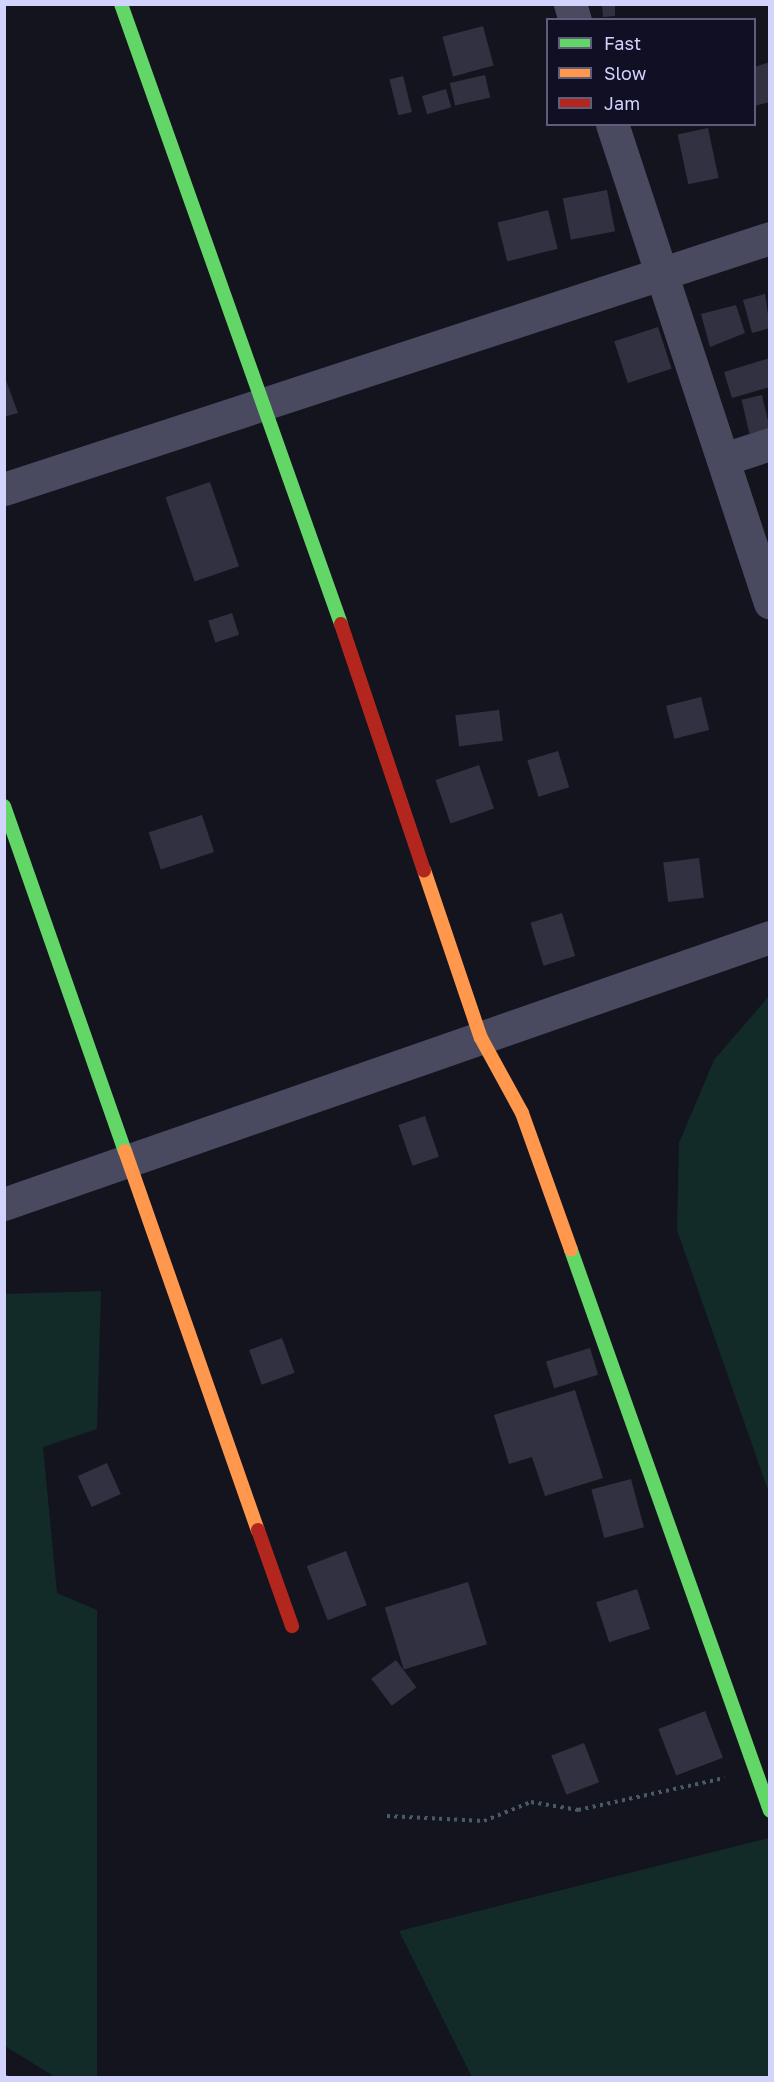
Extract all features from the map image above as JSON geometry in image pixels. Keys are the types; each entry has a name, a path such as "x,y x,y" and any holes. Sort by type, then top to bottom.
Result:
{"street":[{"path":"121,4 267,406 481,1038 522,1113 754,1759 770,1811"},
{"path":"613,126 664,272 770,603"},
{"path":"4,489 267,406 770,238"},
{"path":"724,459 770,444"},
{"path":"4,806 126,1163 292,1626"},
{"path":"4,1204 770,937"}],"path":[{"path":"387,1816 484,1821 531,1802 578,1810 663,1788 716,1783 754,1759"}],"green space":[{"path":"769,996 769,1493 677,1230 679,1143 714,1060"},
{"path":"101,1291 97,1429 43,1447 57,1593 97,1610 97,2077 55,2077 5,2046 5,1294"},
{"path":"769,1838 769,2077 472,2077 399,1931"}],"building":[{"path":"602,4 615,4 615,16 603,17"},
{"path":"483,26 494,66 453,76 442,37"},
{"path":"770,62 770,102 756,106 756,66"},
{"path":"485,75 490,97 455,106 450,83"},
{"path":"403,76 412,112 398,115 389,79"},
{"path":"446,89 451,107 427,114 422,96"},
{"path":"708,128 719,178 688,184 678,134"},
{"path":"607,190 615,231 571,240 563,199"},
{"path":"548,210 558,249 507,261 498,223"},
{"path":"765,294 770,328 752,333 743,300"},
{"path":"736,305 745,333 710,347 701,314"},
{"path":"658,327 672,369 628,383 614,341"},
{"path":"770,358 770,387 732,398 724,372"},
{"path":"4,375 18,413 4,417"},
{"path":"762,395 770,429 749,434 742,400"},
{"path":"210,482 239,566 195,581 166,497"},
{"path":"232,613 239,635 215,643 208,621"},
{"path":"701,697 709,730 674,739 666,706"},
{"path":"499,710 503,741 459,746 455,715"},
{"path":"558,751 569,787 539,797 527,760"},
{"path":"479,765 494,808 450,823 436,780"},
{"path":"202,815 214,852 161,869 149,832"},
{"path":"699,858 704,898 668,902 663,862"},
{"path":"562,913 575,956 544,966 530,923"},
{"path":"425,1116 439,1157 413,1166 399,1125"},
{"path":"282,1338 295,1373 262,1385 249,1350"},
{"path":"590,1348 598,1375 554,1388 546,1361"},
{"path":"575,1390 603,1478 545,1496 532,1457 509,1464 494,1415"},
{"path":"107,1463 121,1494 92,1507 78,1476"},
{"path":"631,1479 644,1527 604,1538 591,1490"},
{"path":"346,1551 367,1605 328,1620 307,1566"},
{"path":"468,1582 487,1644 404,1670 385,1607"},
{"path":"637,1589 650,1629 609,1642 596,1602"},
{"path":"396,1660 416,1687 392,1706 371,1679"},
{"path":"705,1711 723,1758 676,1776 658,1729"},
{"path":"584,1743 599,1782 566,1795 551,1756"}],"traffic: fast":[{"path":"121,4 341,624"},
{"path":"4,806 125,1151"},
{"path":"571,1250 770,1811"}],"traffic: slow":[{"path":"424,870 481,1038 522,1113 571,1250"},
{"path":"125,1151 258,1530"}],"traffic: jam":[{"path":"341,624 424,870"},
{"path":"258,1530 292,1626"}]}
